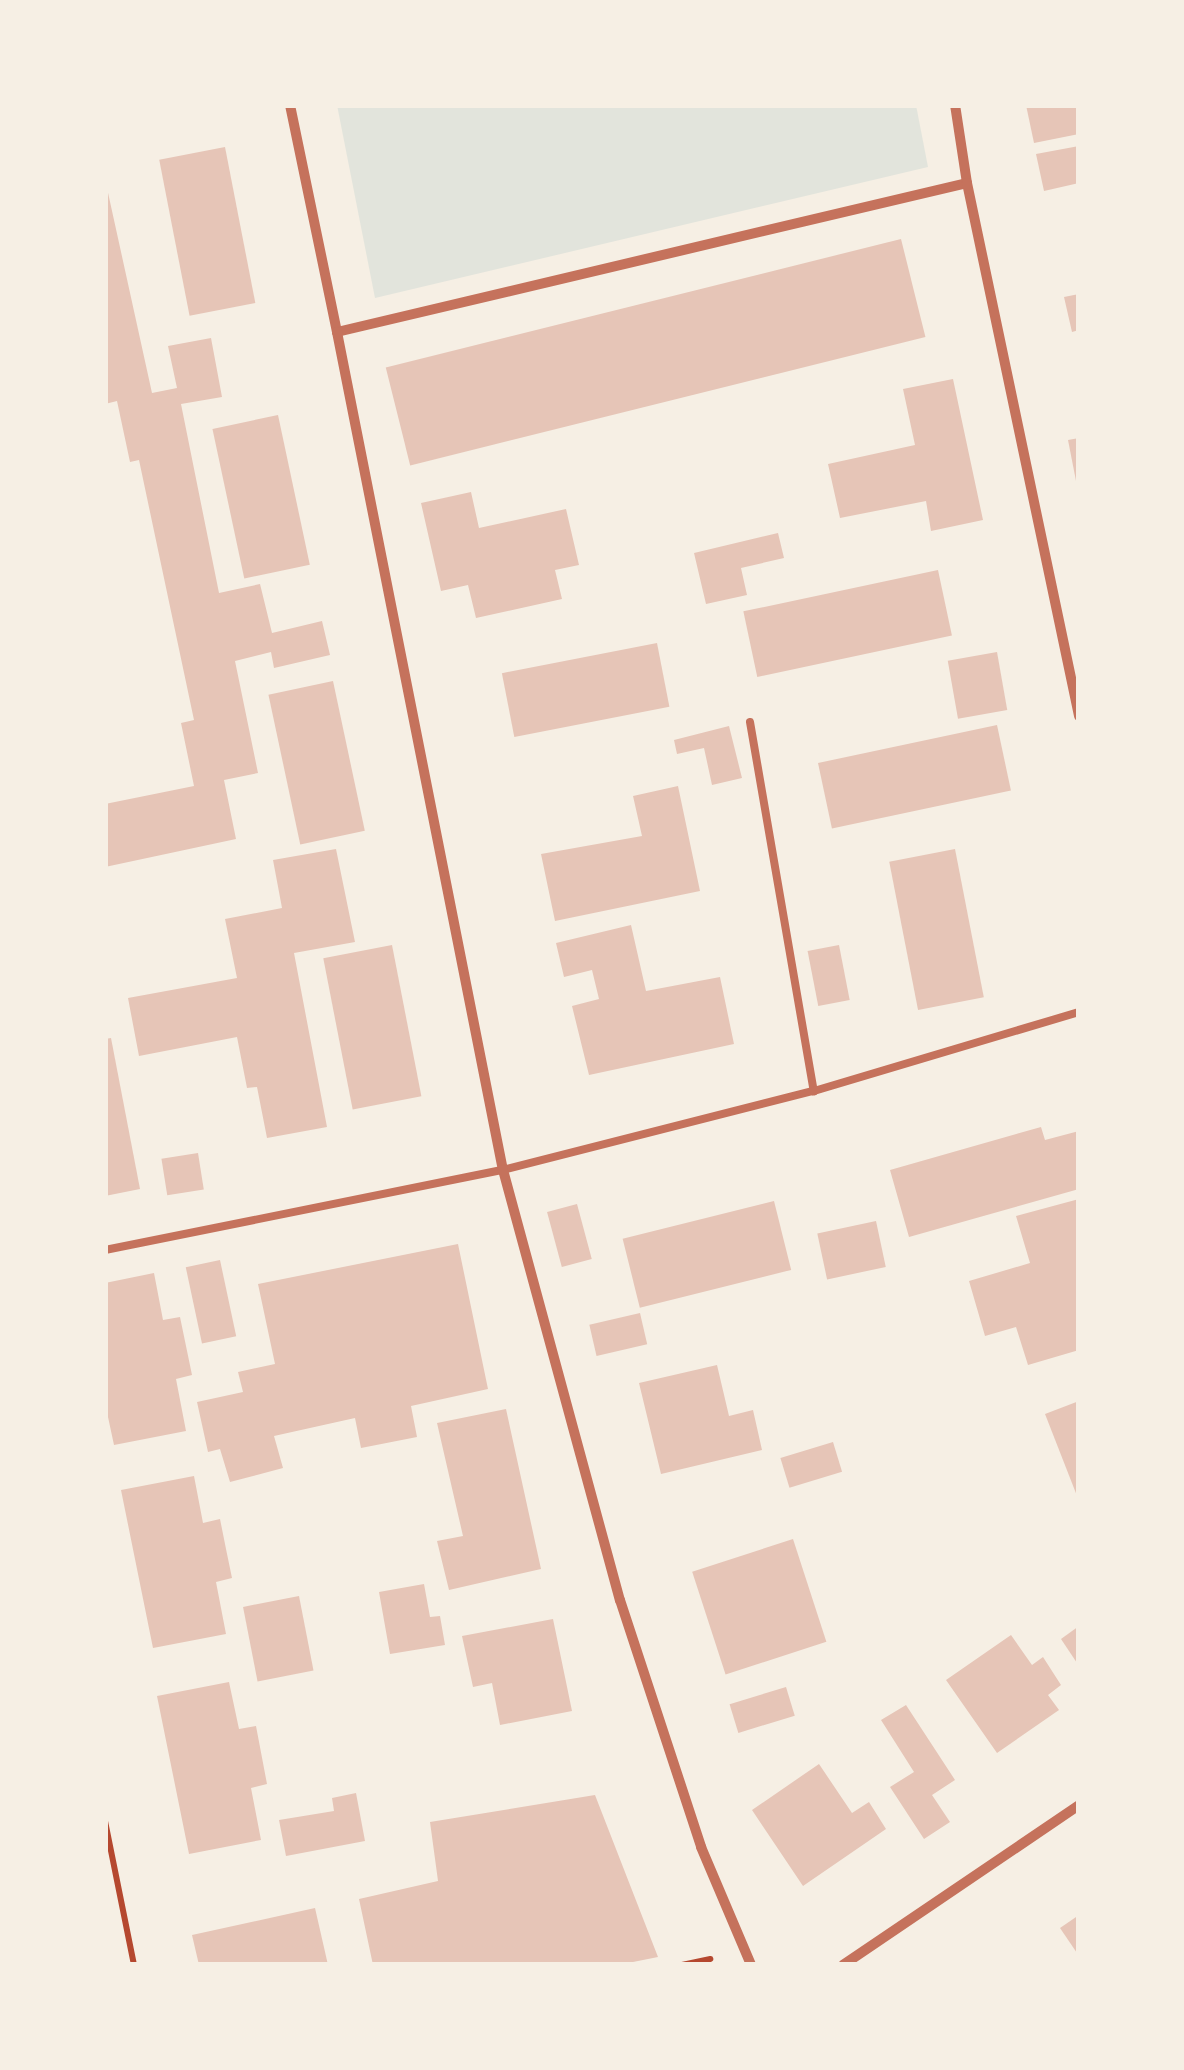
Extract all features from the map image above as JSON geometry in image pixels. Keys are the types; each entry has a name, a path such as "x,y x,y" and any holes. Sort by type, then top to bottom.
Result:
{"street":[{"path":"290,105 502,1170 620,1600 701,1848 751,1965"},
{"path":"955,105 967,183 1079,716"},
{"path":"337,332 967,183"},
{"path":"843,1965 1079,1804"}],"lane":[{"path":"750,722 814,1090"},
{"path":"105,1250 502,1170 814,1090 1079,1012"}],"path":[{"path":"105,1821 134,1965"}],"shaded area":[{"path":"337,105 916,105 928,167 375,298"}],"building":[{"path":"1026,105 1079,105 1079,134 1034,143"},
{"path":"1079,146 1079,183 1044,191 1036,154"},
{"path":"225,147 255,303 190,316 159,160"},
{"path":"105,179 152,393 177,388 168,346 211,338 222,397 181,404 219,593 260,584 272,633 322,621 330,655 274,668 271,652 235,661 258,773 224,780 236,839 105,867 105,804 194,786 181,723 194,720 139,460 130,462 117,401 105,404"},
{"path":"901,239 925,337 410,465 386,367"},
{"path":"1079,294 1079,330 1072,332 1064,297"},
{"path":"953,379 983,520 931,531 926,501 840,518 828,464 915,445 903,389"},
{"path":"278,415 310,565 244,579 212,429"},
{"path":"1079,438 1079,486 1077,486 1068,440"},
{"path":"471,492 479,528 566,509 579,565 555,570 562,599 476,618 468,585 441,591 421,503"},
{"path":"778,533 784,558 741,568 747,595 706,604 694,553"},
{"path":"938,570 952,636 757,677 743,611"},
{"path":"657,643 669,707 514,737 502,673"},
{"path":"997,652 1007,710 958,719 948,661"},
{"path":"333,681 365,831 300,844 268,695"},
{"path":"997,725 1011,791 832,829 818,763"},
{"path":"729,726 742,778 712,785 704,748 677,754 674,740"},
{"path":"678,786 700,891 555,921 541,854 642,836 633,796"},
{"path":"336,849 355,942 294,953 327,1127 267,1138 257,1087 247,1088 237,1037 139,1056 128,998 237,978 225,919 282,908 273,860"},
{"path":"955,849 984,997 918,1010 889,862"},
{"path":"631,925 646,991 720,977 734,1044 589,1075 572,1006 599,999 592,970 564,977 556,943"},
{"path":"392,945 421,1096 353,1110 323,958"},
{"path":"839,945 850,1000 818,1006 808,951"},
{"path":"111,1038 140,1189 105,1196 105,1039"},
{"path":"1041,1127 1045,1140 1079,1131 1079,1189 909,1237 890,1170"},
{"path":"198,1153 204,1190 167,1195 161,1159"},
{"path":"1079,1199 1079,1350 1028,1365 1016,1327 985,1336 969,1281 1030,1263 1016,1216"},
{"path":"774,1201 791,1270 640,1308 623,1239"},
{"path":"577,1204 592,1259 562,1267 547,1212"},
{"path":"876,1221 886,1267 827,1279 817,1233"},
{"path":"458,1244 488,1389 411,1406 417,1437 361,1448 355,1418 274,1436 283,1468 230,1482 220,1449 208,1452 197,1402 243,1392 238,1372 275,1364 258,1284"},
{"path":"220,1260 236,1336 202,1344 186,1267"},
{"path":"154,1273 163,1320 180,1317 192,1375 176,1379 186,1431 114,1445 105,1403 105,1283"},
{"path":"640,1313 647,1344 597,1356 589,1325"},
{"path":"717,1365 729,1416 753,1410 762,1450 661,1474 639,1383"},
{"path":"1079,1401 1079,1501 1045,1414"},
{"path":"506,1409 541,1569 449,1590 437,1541 463,1536 437,1423"},
{"path":"833,1442 842,1472 789,1488 780,1458"},
{"path":"194,1476 203,1523 220,1519 232,1578 216,1582 226,1634 153,1648 121,1490"},
{"path":"793,1539 826,1642 726,1674 692,1572"},
{"path":"424,1584 430,1617 440,1616 445,1645 390,1654 379,1592"},
{"path":"299,1596 314,1671 258,1681 243,1607"},
{"path":"553,1619 572,1711 500,1725 492,1683 473,1687 462,1636"},
{"path":"1079,1626 1079,1666 1061,1639"},
{"path":"1011,1635 1032,1665 1043,1657 1061,1685 1048,1695 1059,1710 997,1753 946,1680"},
{"path":"229,1682 239,1729 256,1726 267,1784 251,1788 261,1840 189,1854 157,1696"},
{"path":"786,1687 795,1716 738,1733 730,1704"},
{"path":"906,1705 955,1780 932,1795 950,1822 924,1839 890,1787 914,1772 881,1720"},
{"path":"819,1764 852,1813 869,1802 886,1829 803,1886 752,1810"},
{"path":"356,1793 365,1841 286,1856 279,1820 334,1811 332,1798"},
{"path":"595,1795 658,1957 618,1965 373,1965 359,1899 438,1881 430,1822"},
{"path":"315,1908 328,1965 199,1965 192,1935"},
{"path":"1079,1915 1079,1956 1060,1928"}]}
